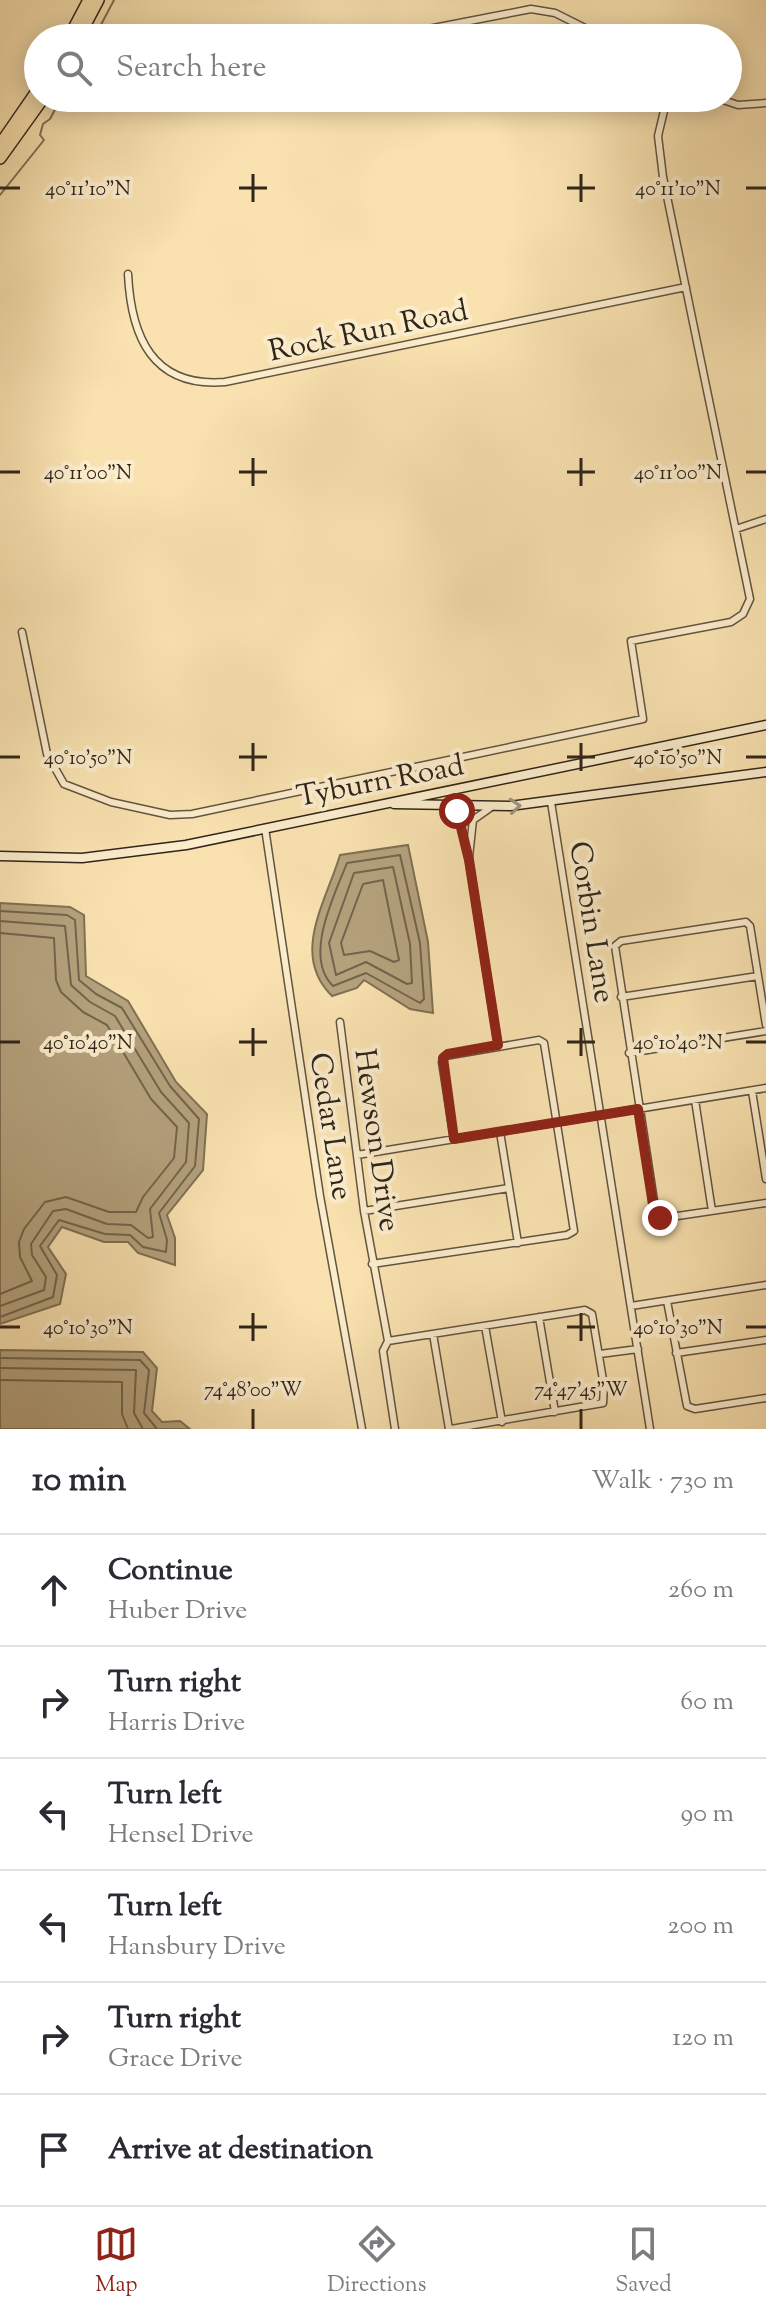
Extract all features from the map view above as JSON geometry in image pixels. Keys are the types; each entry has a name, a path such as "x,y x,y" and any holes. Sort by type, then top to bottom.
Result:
{"highway":[{"path":"76,24 89,0"},
{"path":"85,24 98,0"},
{"path":"0,145 24,110"},
{"path":"0,158 33,112"}],"main road":[{"name":"Tyburn Road","path":"0,856 46,859 128,854 766,725"},
{"path":"381,803 490,808 766,772"}],"street":[{"path":"454,24 531,9 555,13 577,24"},
{"path":"742,105 766,103"},
{"path":"22,632 47,754 61,782 72,790 164,814 192,814 643,719 631,641 728,623 743,614 750,599 659,150 659,125 663,112"},
{"name":"Rock Run Road","path":"128,274 130,312 144,346 166,369 206,382 225,382 686,287"},
{"path":"736,529 766,519"},
{"name":"Corbin Lane","path":"551,802 650,1429"},
{"path":"449,806 457,811 469,860 498,1045"},
{"path":"469,860 473,820 490,808"},
{"name":"Cedar Lane","path":"265,828 323,1210 362,1429"},
{"path":"766,1025 750,926 746,922 616,944 629,1053 656,1214 664,1218 766,1203"},
{"path":"621,997 758,976"},
{"name":"Hewson Drive","path":"340,1022 364,1211 388,1341 383,1351 395,1429"},
{"path":"629,1053 766,1031"},
{"path":"372,1264 573,1233 575,1226 544,1043 498,1045 445,1056 442,1062 454,1139"},
{"path":"357,1155 766,1088"},
{"path":"752,1091 766,1179"},
{"path":"695,1100 712,1211"},
{"path":"500,1132 518,1243"},
{"path":"364,1211 509,1188"},
{"path":"631,1306 766,1285"},
{"path":"667,1301 683,1398 689,1407 766,1398"},
{"path":"388,1341 539,1317 588,1311 592,1316 600,1354 603,1403 487,1426 450,1429 433,1334"},
{"path":"539,1317 555,1412"},
{"path":"485,1326 502,1422"},
{"path":"676,1353 766,1340"},
{"path":"600,1354 638,1349"}],"water":[{"path":"408,845 428,942 433,1013 410,1009 364,980 357,988 332,996 320,980 314,963 312,946 315,928 340,855"},
{"path":"0,903 70,907 84,915 86,976 128,1001 176,1082 207,1114 203,1170 167,1215 175,1238 175,1265 138,1253 128,1242 104,1242 62,1227 48,1247 66,1274 60,1304 0,1324"},
{"path":"0,1350 143,1352 157,1368 152,1411 162,1422 180,1421 190,1429 0,1429"}],"waterway":[{"path":"101,24 114,0"},
{"path":"0,195 44,140 40,135 43,124 54,112"}],"route":[{"path":"457,811 462,843 469,860 498,1045 448,1054 443,1058 454,1139 638,1109 654,1211 660,1218"}]}
